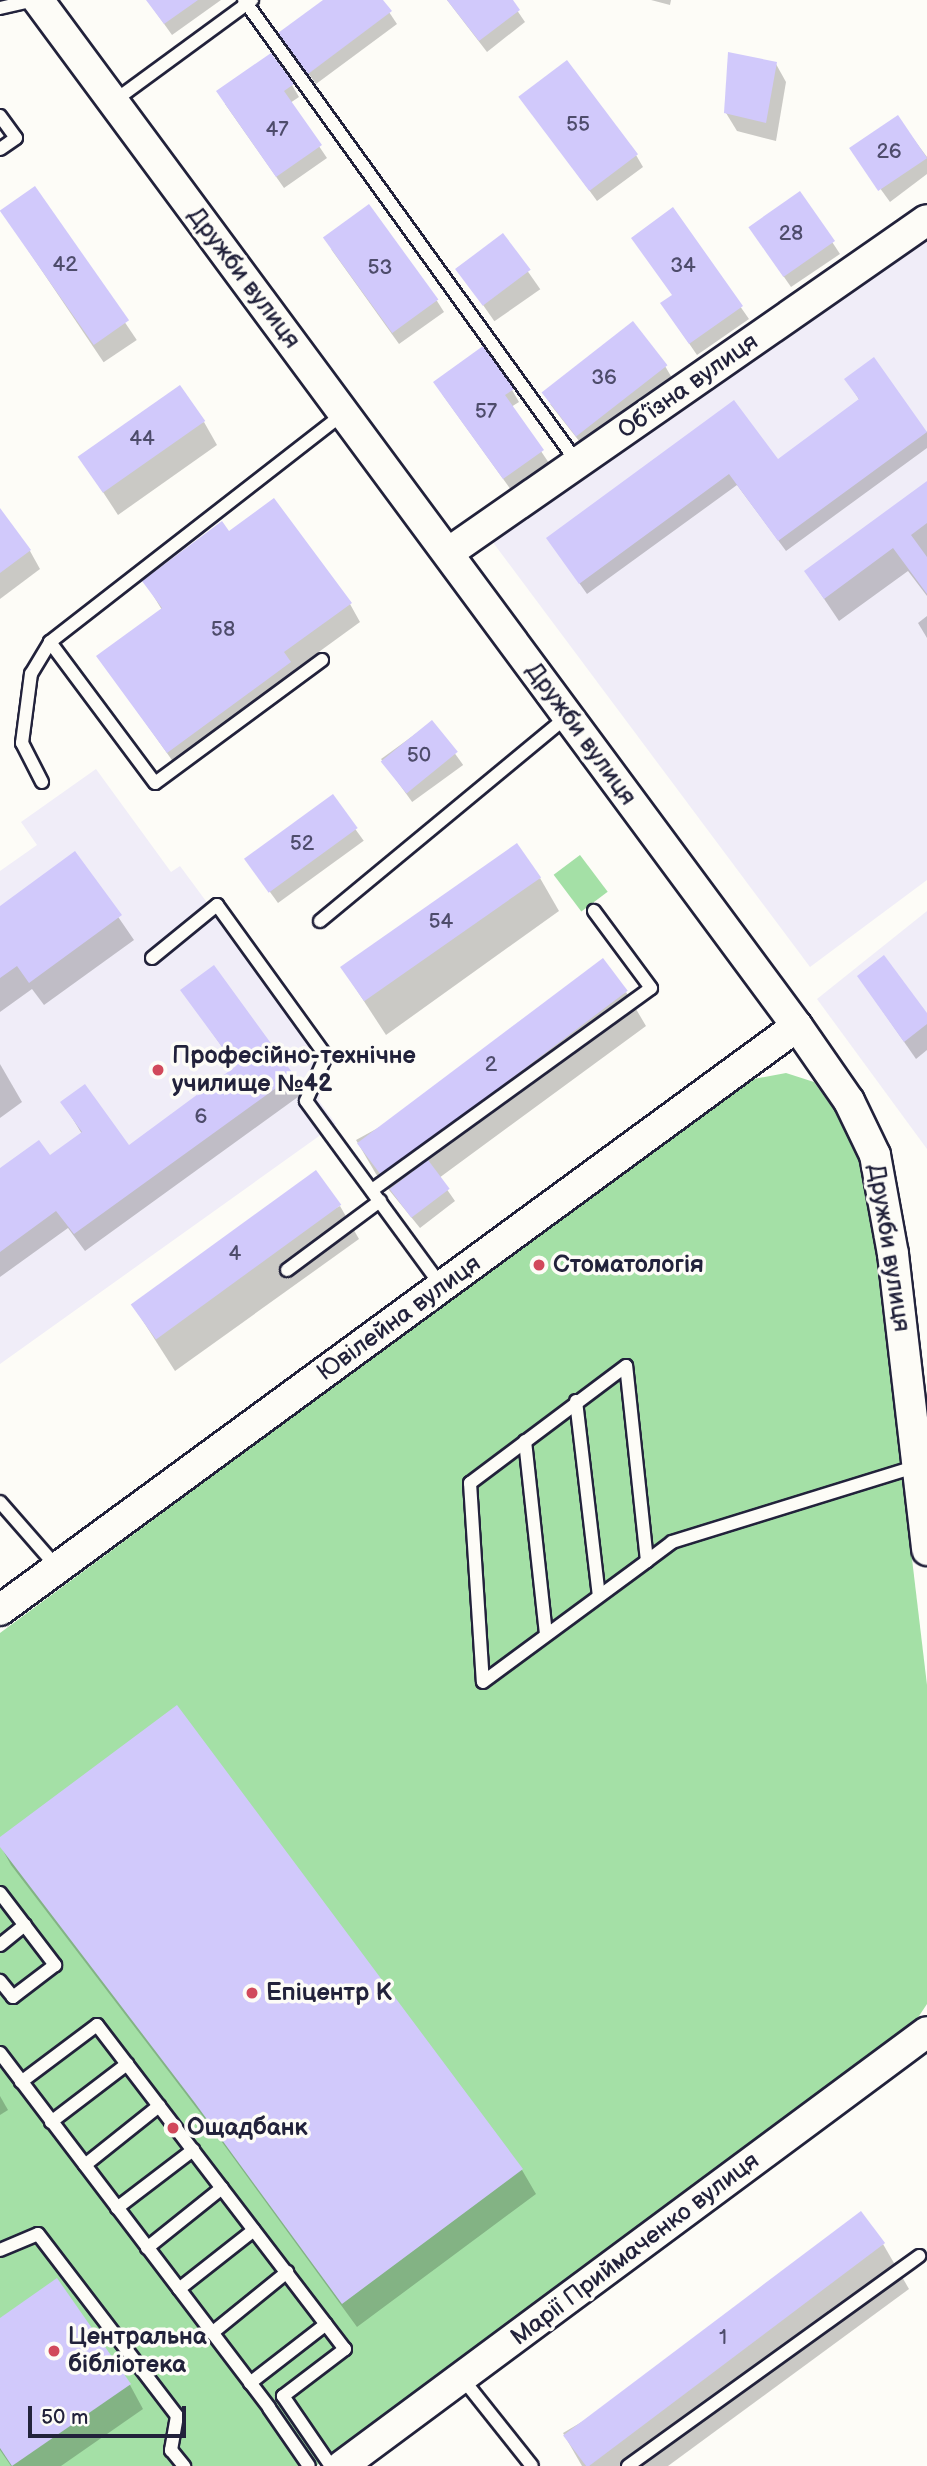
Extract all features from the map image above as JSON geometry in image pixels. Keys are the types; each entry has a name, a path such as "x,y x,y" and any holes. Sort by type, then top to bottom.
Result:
{"street":[{"name":"Дружби вулиця","path":"37,0 569,716 849,1101 875,1155 893,1254 927,1549"},
{"name":"Об’їзна вулиця","path":"448,553 927,220"},
{"name":"Ювілейна вулиця","path":"0,1610 797,1026"},
{"name":"Марії Приймаченко вулиця","path":"342,2466 927,2032"}],"lane":[{"path":"0,8 37,0"},
{"path":"114,101 248,1 578,463"},
{"path":"0,116 16,138 0,149"},
{"path":"42,782 22,743 31,674 50,642 344,413"},
{"path":"50,642 155,783 322,660"},
{"path":"320,921 569,716"},
{"path":"152,958 217,905 326,1056 306,1101 442,1287"},
{"path":"372,1190 651,988 594,911"},
{"path":"287,1270 380,1201"},
{"path":"647,1561 626,1366 470,1483 483,1682 599,1595 647,1561 672,1542 918,1466"},
{"path":"576,1401 599,1595"},
{"path":"525,1441 546,1635"},
{"path":"0,1502 58,1568"},
{"path":"0,1893 55,1965 13,1997 0,1981"},
{"path":"0,1945 25,1925"},
{"path":"21,2082 97,2025 326,2324 345,2349 269,2408"},
{"path":"0,2053 269,2408 309,2466"},
{"path":"51,2122 127,2064"},
{"path":"85,2165 159,2106"},
{"path":"117,2208 193,2150"},
{"path":"147,2248 222,2188"},
{"path":"179,2289 254,2230"},
{"path":"0,2250 38,2234 177,2416 171,2450 184,2466"},
{"path":"628,2466 919,2256"},
{"path":"212,2333 287,2273"},
{"path":"250,2383 326,2324"},
{"path":"461,2378 532,2466"},
{"path":"283,2396 331,2466"}],"shaded area":[{"path":"927,239 927,880 810,967 483,529"},
{"name":"Професійно-технічне училище №42","path":"96,769 171,872 180,866 305,1035 312,1050 321,1090 319,1101 336,1124 0,1364 0,871 37,845 21,822"},
{"path":"927,911 927,1149 817,999"}],"green space":[{"path":"580,855 608,892 581,912 554,875"},
{"path":"786,1073 814,1082 853,1136 868,1189 927,1685 927,2004 913,2025 316,2466 0,2466 0,1633 748,1080"}],"building":[{"path":"146,0 198,0 164,24"},
{"path":"323,0 383,0 392,11 308,74 278,33"},
{"path":"447,0 513,0 520,10 479,41"},
{"path":"728,52 777,62 766,123 724,113"},
{"path":"271,53 294,84 284,91 322,145 276,177 216,91"},
{"path":"567,60 638,154 589,191 518,97"},
{"path":"898,115 927,158 878,191 849,148"},
{"path":"35,186 129,320 94,345 0,211"},
{"path":"800,191 835,241 783,277 748,227"},
{"path":"369,204 438,299 392,333 323,238"},
{"path":"673,207 743,306 689,344 660,303 672,295 631,238"},
{"path":"503,233 531,270 483,306 455,269"},
{"path":"633,321 667,365 576,437 542,392"},
{"path":"483,346 514,389 505,395 544,450 503,479 433,382"},
{"path":"874,357 927,432 778,541 729,474 579,584 546,538 734,400 778,459 859,399 844,379"},
{"path":"180,385 205,421 103,493 78,457"},
{"path":"927,481 927,523 911,535 927,557 927,594 893,548 824,599 804,571"},
{"path":"274,498 352,603 284,652 291,662 167,753 96,656 162,608 142,581 222,521 229,531"},
{"path":"0,508 31,550 0,573"},
{"path":"432,720 458,752 407,793 381,762"},
{"path":"333,794 358,828 269,893 244,859"},
{"path":"517,843 541,877 364,1001 340,967"},
{"path":"75,851 122,915 29,983 17,966 0,978 0,906"},
{"path":"884,955 927,1013 927,1024 904,1042 857,976"},
{"path":"603,958 628,991 382,1176 357,1143"},
{"path":"214,965 294,1075 74,1234 56,1211 0,1252 0,1168 39,1140 50,1155 82,1132 60,1102 85,1084 129,1145 236,1066 180,990"},
{"path":"428,1160 450,1189 411,1218 390,1189"},
{"path":"316,1170 341,1205 156,1339 131,1305"},
{"name":"Епіцентр К","path":"177,1705 523,2169 342,2304 195,2103 0,1847 0,1837"},
{"path":"861,2211 885,2243 589,2466 586,2466 563,2435"},
{"name":"Центральна бібліотека","path":"57,2278 131,2384 12,2466 0,2448 0,2318"}],"place":[{"name":"Професійно-технічне училище №42","path":"158,1070"},
{"name":"Стоматологія","path":"539,1265"},
{"name":"Епіцентр К","path":"252,1993"},
{"name":"Ощадбанк","path":"173,2128"},
{"name":"Центральна бібліотека","path":"54,2351"}]}
